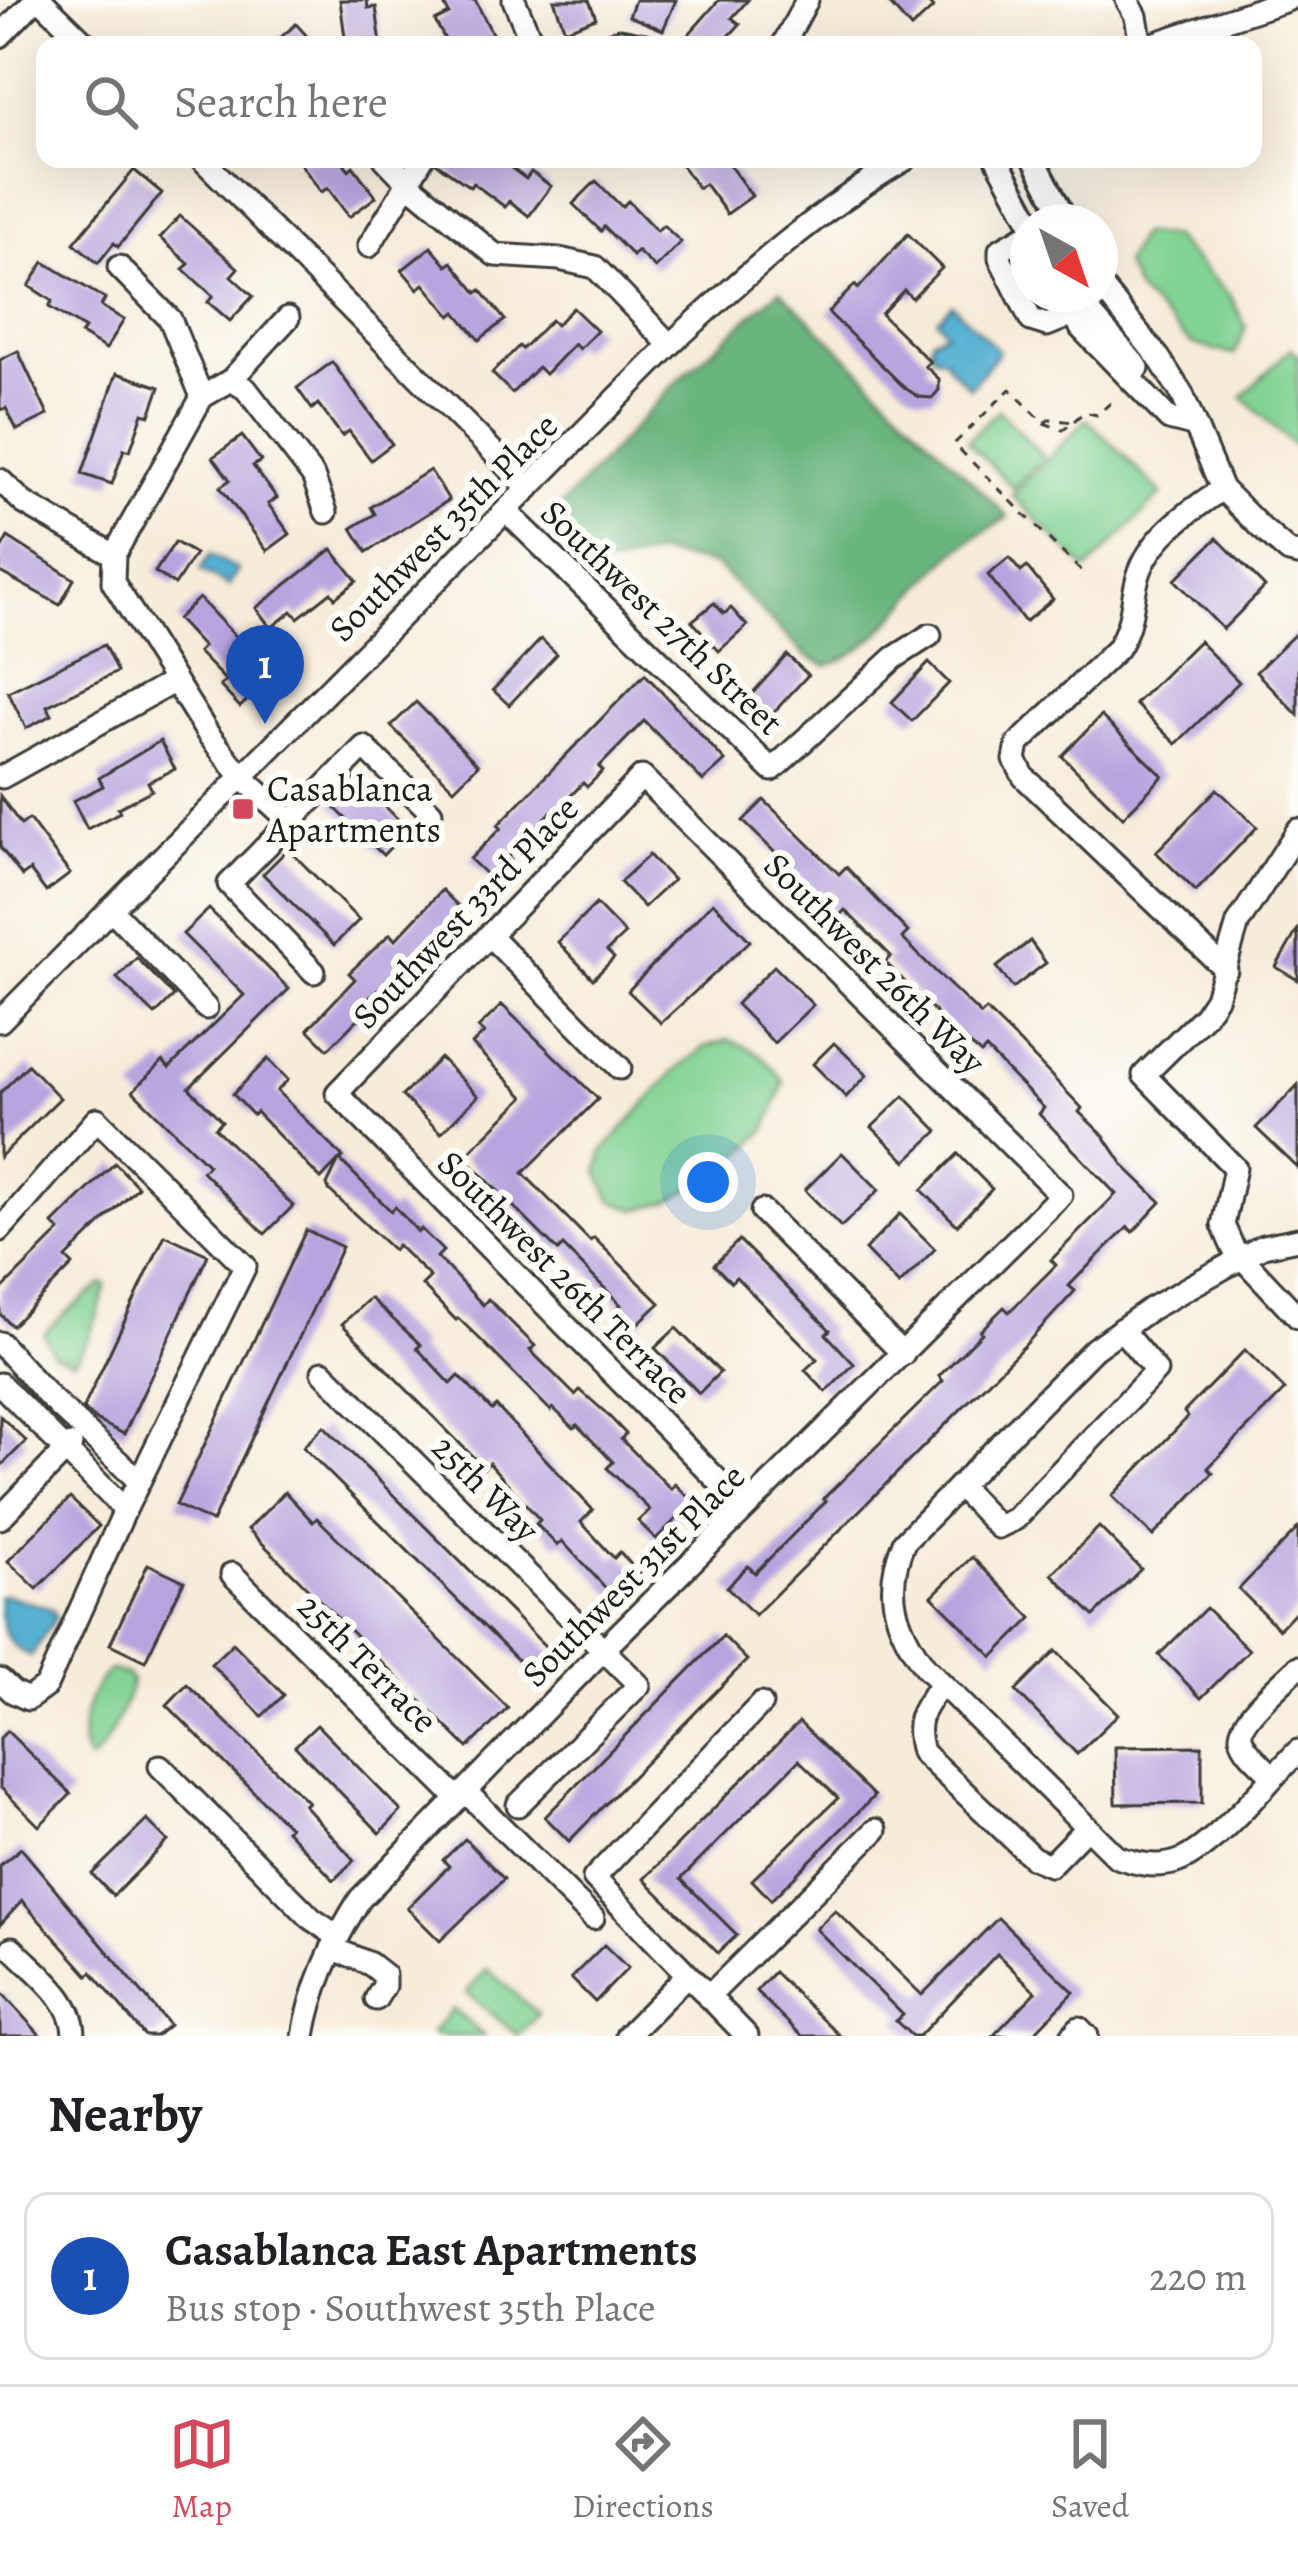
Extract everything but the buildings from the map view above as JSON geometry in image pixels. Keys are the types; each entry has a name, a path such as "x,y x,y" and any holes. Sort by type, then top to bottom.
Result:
{"street":[{"path":"0,36 38,0 77,36"},
{"path":"514,0 529,36"},
{"path":"788,36 807,0"},
{"path":"1127,0 1139,36"},
{"path":"1177,36 1287,0"},
{"name":"Southwest 27th Street","path":"211,168 529,488"},
{"path":"394,168 496,255 559,259 595,268 670,345"},
{"path":"369,246 417,168"},
{"name":"Southwest 35th Place","path":"0,1021 670,345 782,244 851,191 891,168"},
{"path":"1002,168 1021,204"},
{"path":"1038,168 1054,204"},
{"path":"1010,244 1000,250 1010,279"},
{"path":"119,267 170,319 202,397"},
{"path":"1026,312 1030,320 1047,326 1063,312"},
{"path":"1077,312 1081,328 1169,419 1192,425"},
{"path":"1091,312 1159,358 1182,394 1222,489 1260,527 1298,554"},
{"path":"1113,312 1123,332"},
{"path":"288,318 231,380 202,397 114,555 112,582 173,682 242,777 290,821"},
{"path":"231,380 247,389 313,476 326,512"},
{"path":"0,480 24,503 114,555"},
{"path":"1222,489 1150,548 1137,580 1128,631 1117,649 1018,744 1015,760 1024,777 1226,970"},
{"name":"Southwest 27th Street","path":"506,511 772,770 894,658 930,635"},
{"path":"2,777 173,682"},
{"path":"314,971 229,884 364,747 431,812"},
{"name":"Southwest 33rd Place","path":"337,1093 642,777"},
{"name":"Southwest 26th Way","path":"642,777 1060,1195"},
{"path":"1298,830 1288,866 1238,922 1216,998 1144,1076 1234,1168 1223,1225 1233,1248 1298,1317"},
{"path":"111,909 206,1008"},
{"path":"489,935 620,1068"},
{"name":"Southwest 26th Terrace","path":"337,1093 745,1508"},
{"path":"0,1230 97,1119 245,1266 125,1510 46,1686 28,1699 0,1680"},
{"name":"Southwest 31st Place","path":"304,2036 310,2001 334,1942 359,1899 1060,1195"},
{"path":"762,1211 903,1354"},
{"path":"1298,1239 1263,1246 1150,1309 1094,1349 904,1542 893,1568 894,1603 902,1636 941,1684 1117,1857 1140,1864 1172,1864 1197,1854 1298,1751"},
{"path":"958,1486 998,1527 1015,1519 1156,1371 1121,1329"},
{"path":"0,1343 84,1432 140,1481"},
{"name":"25th Way","path":"323,1372 639,1684 518,1805"},
{"path":"0,1384 125,1510"},
{"path":"0,1517 84,1432"},
{"name":"25th Terrace","path":"232,1574 593,1918"},
{"path":"1273,1776 1240,1735 1244,1722 1298,1667"},
{"path":"941,1684 921,1713 916,1731 922,1752 1033,1858 1050,1864 1086,1828"},
{"path":"747,2036 594,1878 761,1705"},
{"path":"160,1766 334,1942 384,1976 385,1986 376,1999"},
{"path":"708,1997 876,1830"},
{"path":"12,1948 64,2001 72,2013 74,2036"},
{"path":"627,2036 686,1976"},
{"path":"1072,2036 1079,2028 1087,2036"}],"path":[{"path":"1086,576 954,444 1010,389 1044,423 1050,419 1073,422 1084,412 1097,416 1117,397"}],"green space":[{"path":"1140,234 1172,237 1231,297 1246,327 1234,355 1192,344 1137,291 1124,264"},
{"path":"780,290 1008,517 953,554 880,632 827,666 805,655 715,565 658,554 598,568 549,519 675,383"},
{"path":"1291,348 1298,355 1298,449 1242,397"},
{"path":"998,410 1044,457 1013,488 967,441"},
{"path":"1087,419 1162,494 1087,570 1012,495"},
{"path":"728,1040 760,1056 784,1083 766,1129 744,1152 670,1201 636,1210 611,1200 598,1171 604,1150 675,1071 705,1047"},
{"path":"103,1283 97,1315 79,1353 73,1361 53,1354 44,1334"},
{"path":"110,1670 128,1675 131,1681 115,1724 90,1761 82,1741 86,1713 96,1686"},
{"path":"487,1969 538,2014 519,2036 466,1993"},
{"path":"452,2009 484,2036 431,2033"}],"water":[{"path":"952,304 999,351 970,388 930,348 932,338 946,332 937,319"},
{"path":"210,554 238,570 229,586 200,570"},
{"path":"0,1596 52,1609 56,1617 31,1656 14,1646 5,1632"}],"place":[{"name":"Casablanca East Apartments","path":"265,724"},
{"name":"Casablanca Apartments","path":"243,809"}]}
